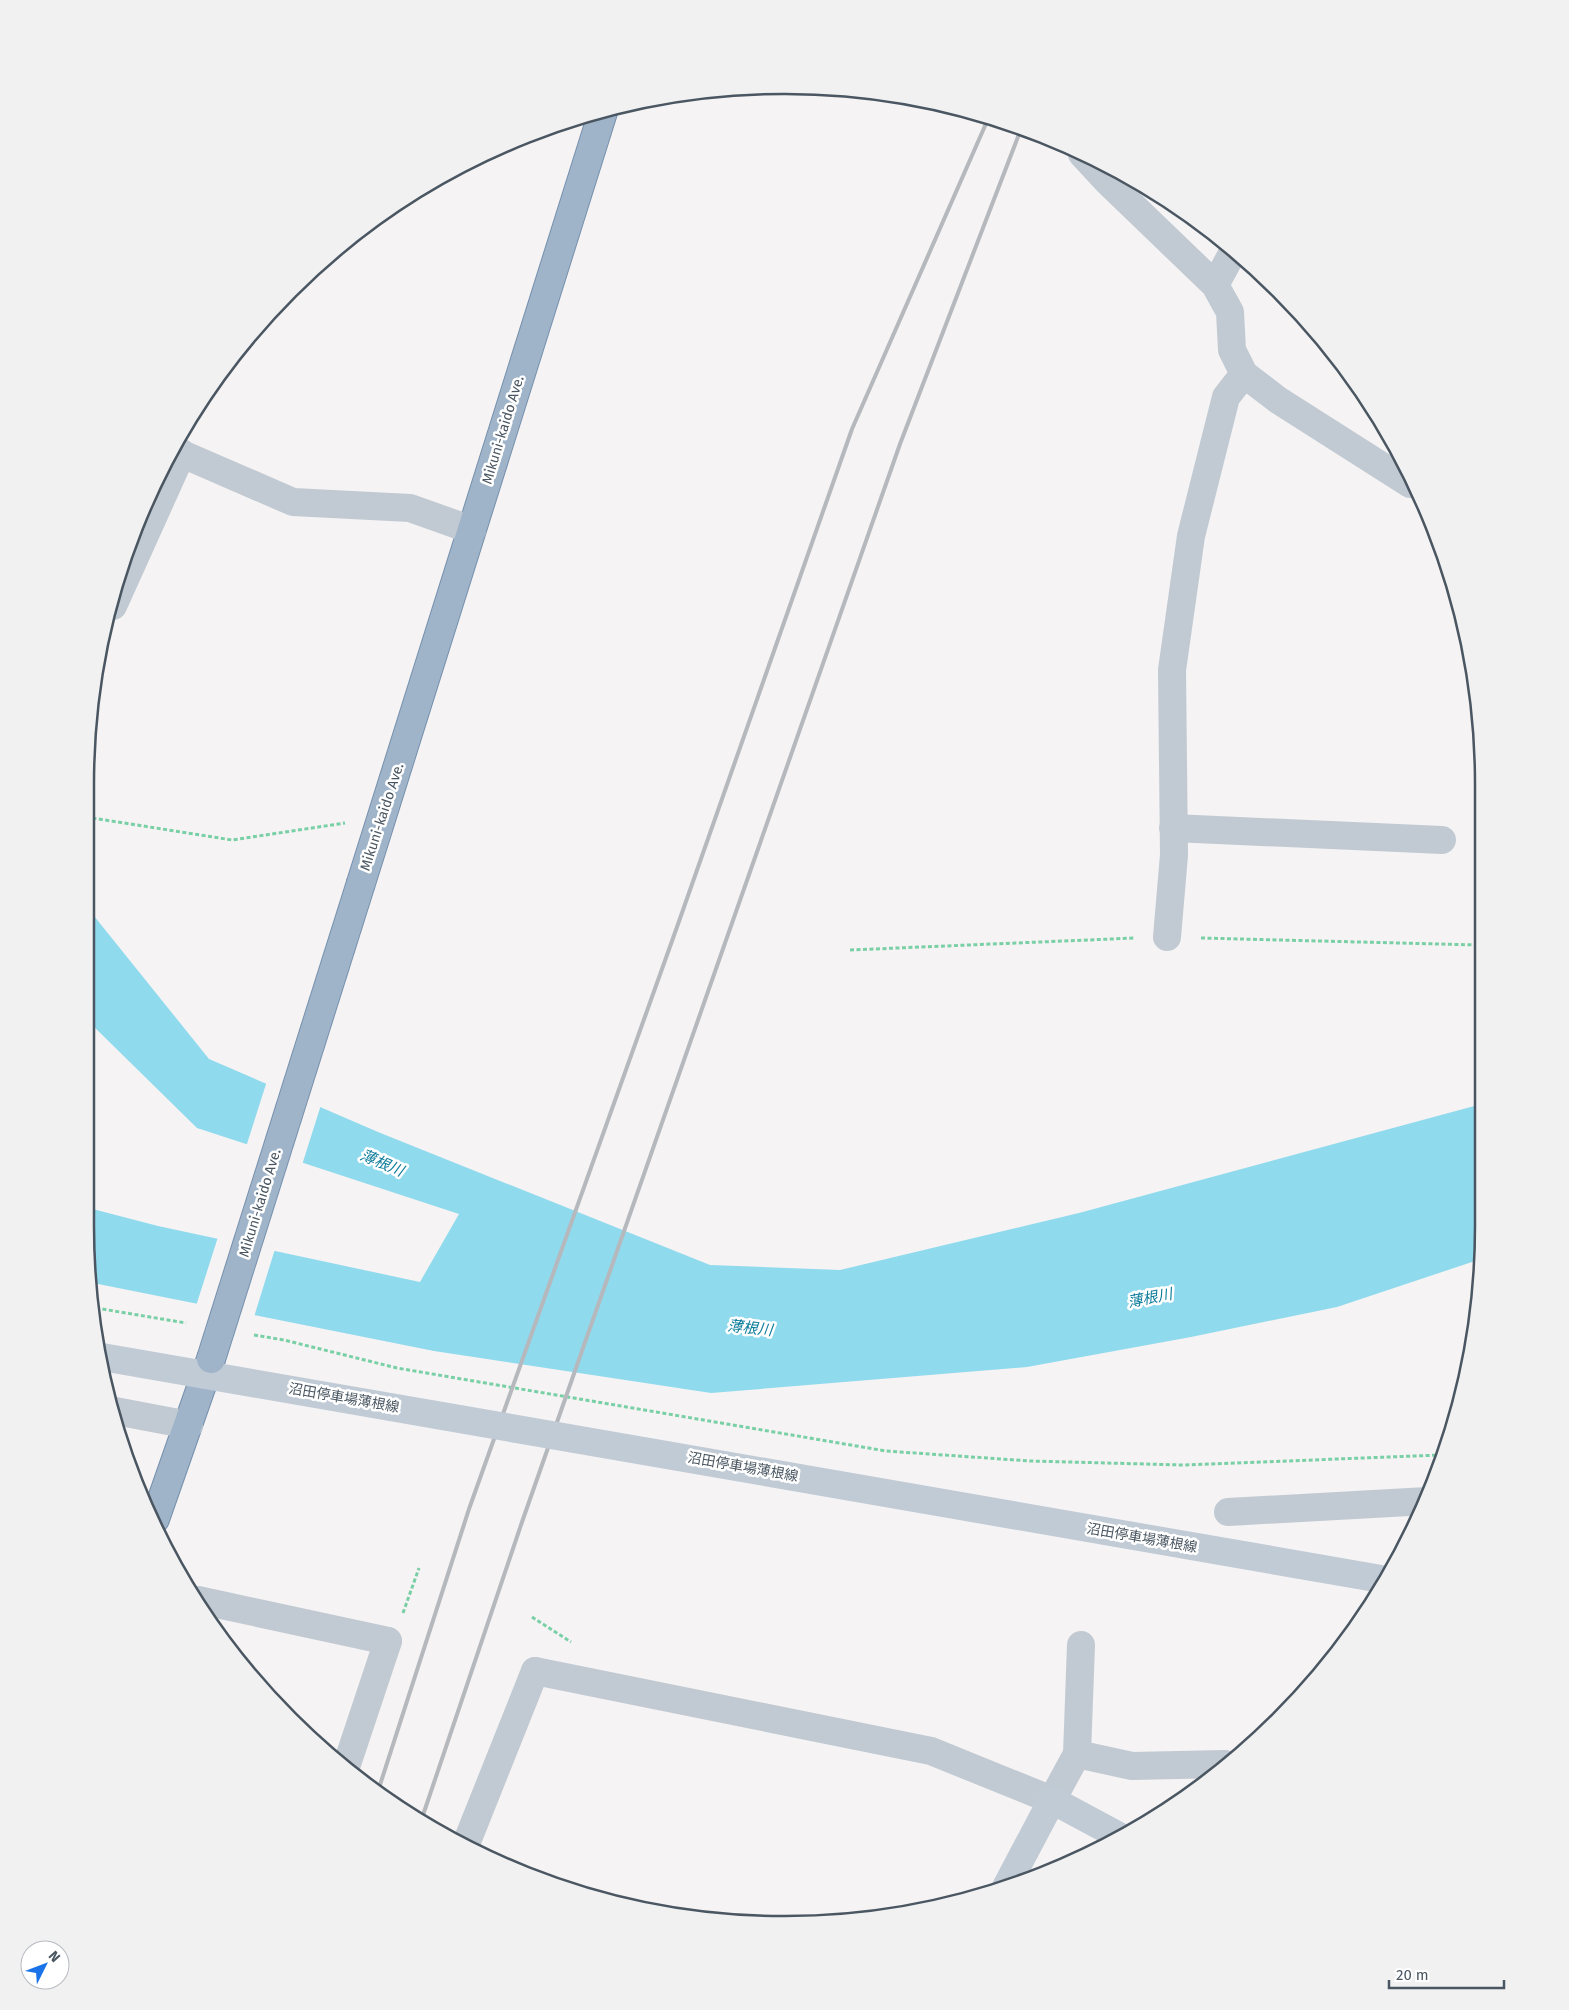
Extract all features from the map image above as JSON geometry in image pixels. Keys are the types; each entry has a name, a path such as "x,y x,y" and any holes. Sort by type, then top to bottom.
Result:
{"highway":[{"name":"Mikuni-kaido Ave.","path":"157,1514 211,1359 601,118"}],"main road":[{"name":"沼田停車場薄根線","path":"107,1358 1378,1579"},
{"path":"1017,1876 1052,1800 1113,1833"}],"street":[{"path":"1094,167 1215,285 1230,312 1232,350 1244,374 1278,400 1405,481"},
{"path":"1215,285 1230,257"},
{"path":"1167,937 1174,855 1172,670 1190,546 1226,397 1244,374"},
{"path":"179,452 293,502 410,508 472,530"},
{"path":"126,574 173,463"},
{"path":"1173,828 1442,840"},
{"path":"119,1412 189,1425"},
{"path":"1228,1512 1418,1502"},
{"path":"205,1601 394,1630 348,1761"},
{"path":"468,1839 535,1671 931,1751 1052,1800 1077,1754 1081,1644"},
{"path":"1077,1754 1132,1766 1217,1764"}],"path":[{"path":"94,818 232,840 382,818"},
{"path":"99,1309 190,1324"},
{"path":"246,1334 284,1340 397,1368 886,1451 1030,1461 1183,1465 1436,1455"},
{"path":"394,1630 419,1568"}],"water":[{"name":"薄根川","path":"94,916 209,1059 378,1132 710,1265 840,1270 1079,1213 1475,1106 1474,1261 1337,1307 1191,1337 1027,1367 711,1393 434,1351 96,1284 94,1209 158,1226 420,1282 459,1214 197,1128 94,1027"}],"pier":[{"path":"267,1081 321,1105 302,1165 246,1147"},
{"path":"218,1237 275,1249 254,1317 196,1306"}],"railway":[{"path":"380,1785 469,1509 677,927 852,429 986,124"},
{"path":"423,1814 522,1522 900,444 1019,135"}]}
